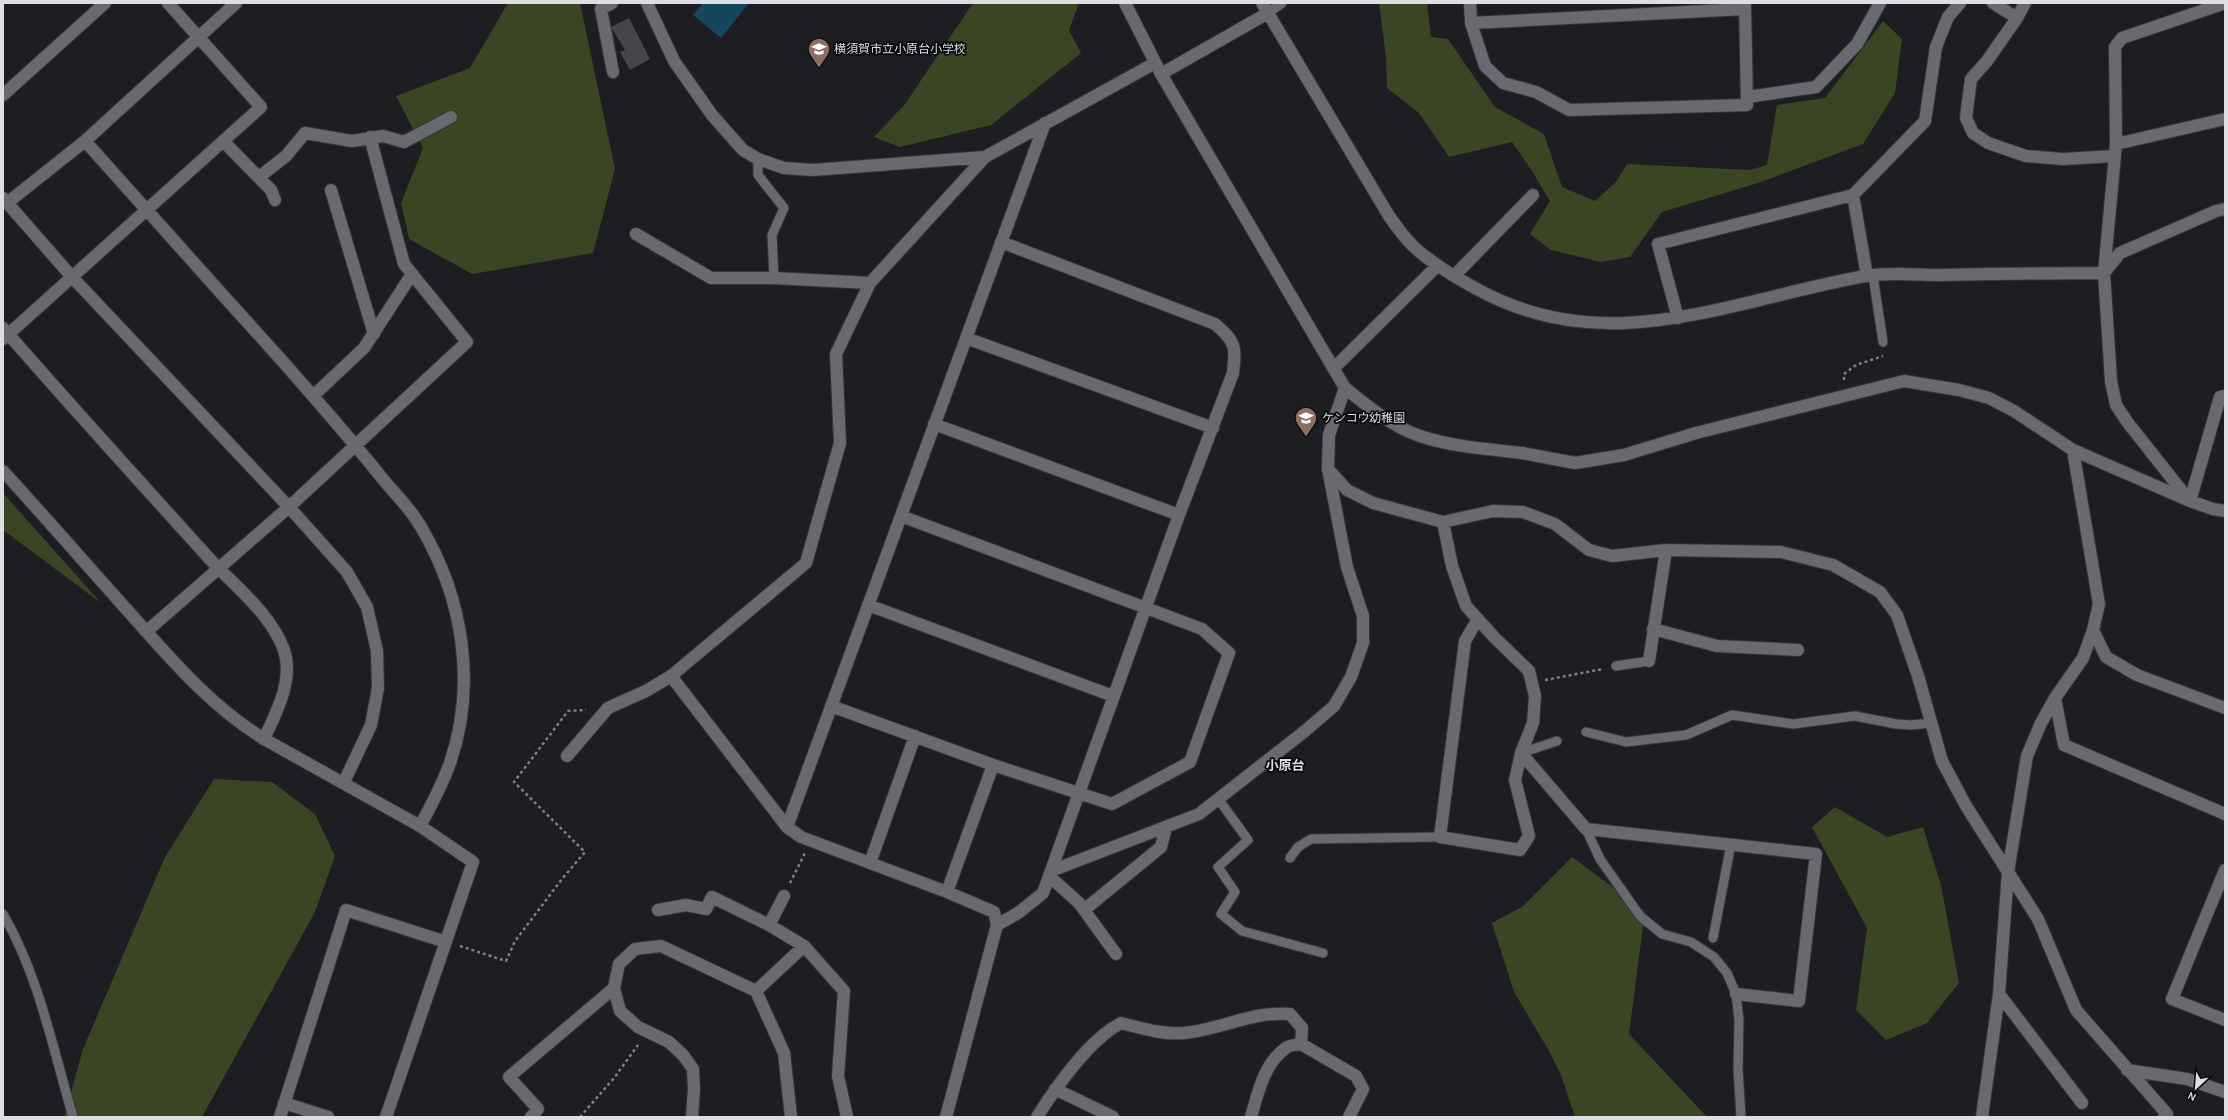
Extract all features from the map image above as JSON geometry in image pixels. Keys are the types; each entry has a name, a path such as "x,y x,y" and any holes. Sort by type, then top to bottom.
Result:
{"street":[{"path":"3,94 105,3"},
{"path":"168,3 261,107 148,211 5,334 218,568 273,625 284,651 286,675 282,700 264,739"},
{"path":"236,3 85,141 5,200 72,277 289,506 347,572 367,607 377,651 378,688 371,724 344,782"},
{"path":"612,3 601,9 613,72"},
{"path":"647,3 674,60 712,115 743,150 758,159 784,168 813,170 985,157"},
{"path":"1125,3 1158,69 1346,388 1374,411 1418,436 1464,447 1522,453 1575,463 1624,455 1696,433 1846,394 1904,381 1967,392 1989,398 2014,411 2073,450 2190,501 2213,509 2225,511"},
{"path":"1470,3 1471,23 1485,66 1502,83 1536,92 1569,110 1747,105 1745,6 1471,23"},
{"path":"1746,97 1816,86 1857,44 1880,3"},
{"path":"1678,318 1658,244 1853,195 1925,121 1936,47 1948,17 1960,3"},
{"path":"1993,3 2017,18"},
{"path":"2025,3 2017,18 1987,61 1971,79 1966,118 1973,132 1988,143 2026,156 2063,159 2116,150 2225,119"},
{"path":"2190,501 2128,423 2116,405 2111,382 2104,273 2116,150 2115,47 2122,38 2225,3"},
{"path":"567,756 608,708 646,691 671,676 806,562 840,443 836,354 870,283 985,157 1044,123 1158,69 1265,8 1388,216 1412,245 1437,266 1491,297 1536,315 1581,322 1623,325 1678,318 1870,276 2104,273"},
{"path":"258,177 286,156 305,133 352,141 383,136 404,142 451,117"},
{"path":"787,826 1044,123"},
{"path":"146,632 289,506 467,342 404,264 370,137"},
{"path":"85,141 355,445 420,524 441,563 457,613 464,661 464,698 459,729 450,763 420,826"},
{"path":"224,142 271,190 275,200"},
{"path":"331,190 374,334"},
{"path":"1454,276 1533,195"},
{"path":"1853,195 1870,276"},
{"path":"2104,273 2120,253 2216,211 2225,209"},
{"path":"636,234 711,278 774,278 870,283"},
{"path":"997,925 1018,913 1043,894 1145,608 1233,373 1235,351 1229,336 1215,324 1001,242"},
{"path":"1334,368 1437,266"},
{"path":"313,396 364,348 412,274"},
{"path":"966,338 1213,428"},
{"path":"1050,873 1199,814 1219,800 1334,706 1354,670 1362,643 1363,616 1347,567 1328,469 1329,435 1346,388"},
{"path":"2190,501 2220,397 2225,396"},
{"path":"934,424 1179,515"},
{"path":"1982,1117 1998,994 2008,872 2027,756 2041,723 2055,698 2082,658 2093,630 2099,604 2073,450"},
{"path":"1328,469 1347,490 1373,503 1443,522 1493,511 1523,512 1555,524 1589,550 1612,556 1666,550 1781,552 1833,565 1880,592 1897,615 1942,761 1966,806 2038,919 2076,1010 2167,1114 2164,1117"},
{"path":"3,470 146,632 212,702 240,724 264,739 344,782 420,826 473,862 386,1117"},
{"path":"831,706 1079,794 1112,804 1190,762 1229,653 1202,628 901,516"},
{"path":"1443,522 1452,566 1466,606 1478,618 1529,671 1532,682 1535,696 1533,723 1521,753 1515,780 1529,836 1520,850 1440,837 1466,641 1478,618"},
{"path":"1649,660 1666,550"},
{"path":"868,605 1113,696"},
{"path":"1653,629 1717,646 1798,650"},
{"path":"2093,630 2106,657 2137,675 2225,708"},
{"path":"671,676 787,826 801,837 947,892 994,912 997,925 946,1117"},
{"path":"2055,698 2064,745 2225,814"},
{"path":"870,863 915,736"},
{"path":"1521,753 1586,828 1816,854 1799,1001 1736,994"},
{"path":"947,892 993,764"},
{"path":"1084,910 1161,847 1166,827"},
{"path":"2225,870 2172,999 2225,1020"},
{"path":"1050,873 1084,910 1116,954"},
{"path":"769,925 784,896"},
{"path":"658,910 686,904 706,909 712,897 769,925 804,946 844,991 838,1076 847,1117"},
{"path":"280,1117 346,910 446,942"},
{"path":"692,1117 694,1089 693,1069 683,1055 669,1042 638,1027 620,1011 614,988 620,964 635,949 661,946 756,991 784,1054 791,1117"},
{"path":"756,991 804,946"},
{"path":"531,1117 538,1109 509,1077 614,988"},
{"path":"1998,994 2082,1103"},
{"path":"1037,1117 1055,1089 1106,1030 1121,1022 1170,1034 1186,1033 1270,1013 1290,1014 1302,1028 1301,1044"},
{"path":"1250,1117 1261,1083 1272,1063 1286,1047 1301,1044 1356,1076 1363,1089 1349,1117"},
{"path":"2127,1070 2187,1079 2225,1092"},
{"path":"1055,1089 1113,1117"},
{"path":"284,1103 328,1117"}],"lane":[{"path":"1265,8 1282,3"},
{"path":"758,159 758,175 784,208 772,236 774,278"},
{"path":"1870,276 1883,342"},
{"path":"1616,666 1649,660"},
{"path":"1586,732 1626,742 1686,735 1732,714 1793,724 1856,716 1896,724 1911,725 1931,723"},
{"path":"1521,753 1557,741"},
{"path":"1219,800 1248,840 1218,867 1235,892 1221,914 1242,931 1323,953"},
{"path":"1586,828 1600,858 1640,916 1662,934 1691,942 1714,957 1727,973 1736,994 1739,1020 1738,1069 1741,1117"},
{"path":"1290,858 1298,847 1311,839 1440,837"},
{"path":"1713,938 1732,844"},
{"path":"3,914 13,932 34,983 73,1117"}],"path":[{"path":"1846,394 1844,374 1856,365 1884,356 1883,342"},
{"path":"1532,682 1616,666"},
{"path":"463,947 506,961 515,941 562,879 585,852 514,782 568,711"},
{"path":"784,896 811,840"},
{"path":"580,1117 614,1078 642,1040"}],"green space":[{"path":"508,3 580,3 615,169 593,253 472,274 409,239 401,203 423,148 396,96 470,68"},
{"path":"973,3 1079,3 1069,30 1081,53 991,125 900,147 874,137 905,104"},
{"path":"1379,3 1427,3 1431,37 1448,39 1495,107 1544,134 1562,187 1595,201 1616,182 1627,164 1750,170 1767,165 1777,105 1825,98 1883,21 1902,39 1895,93 1863,144 1758,183 1662,212 1630,257 1601,262 1551,250 1530,234 1550,201 1512,142 1449,157 1419,113 1387,88 1386,57"},
{"path":"3,493 101,603 3,530"},
{"path":"214,779 272,782 315,814 335,856 315,912 202,1117 64,1117 83,1049 165,857"},
{"path":"1835,807 1887,837 1923,827 1941,885 1959,983 1927,1023 1886,1040 1856,1010 1867,928 1812,827"},
{"path":"1572,857 1645,911 1629,1034 1707,1117 1575,1117 1561,1075 1548,1049 1514,992 1492,923 1522,907"}],"water":[{"path":"703,3 749,3 721,38 693,15"}],"building":[{"path":"629,18 650,59 630,70 620,52 625,50 611,27"}],"place":[{"name":"横須賀市立小原台小学校","path":"819,68"},
{"name":"ケンコウ幼稚園","path":"1306,438"}],"district":[{"name":"小原台","path":"1285,765"}]}
